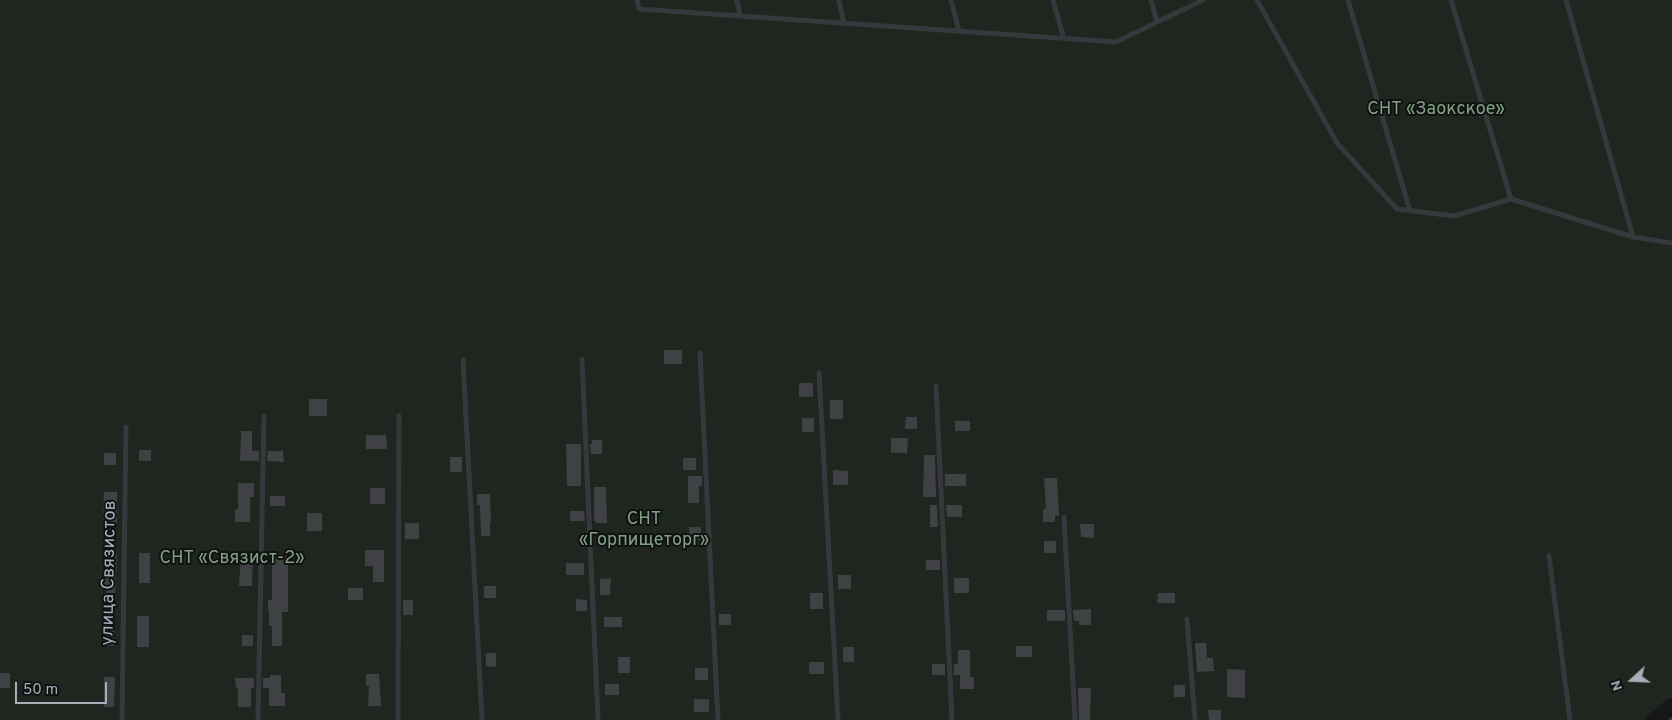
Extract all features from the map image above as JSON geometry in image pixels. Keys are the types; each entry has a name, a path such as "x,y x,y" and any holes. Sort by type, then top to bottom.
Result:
{"lane":[{"path":"637,0 639,9 1116,42 1203,0"},
{"path":"737,0 740,16"},
{"path":"839,0 844,24"},
{"path":"951,0 959,31"},
{"path":"1053,0 1064,39"},
{"path":"1151,0 1157,22"},
{"path":"1257,0 1337,143 1397,209 1454,216 1511,199 1632,237 1672,243"},
{"path":"1348,0 1410,211"},
{"path":"1451,0 1511,199"},
{"path":"1566,0 1632,237"},
{"path":"700,353 718,720"},
{"path":"582,359 598,720"},
{"path":"463,360 482,720"},
{"path":"819,373 838,720"},
{"path":"936,386 952,720"},
{"path":"258,720 264,416"},
{"path":"398,720 399,416"},
{"name":"улица Связистов","path":"122,720 126,427"},
{"path":"1064,517 1075,720"},
{"path":"1549,556 1570,720"},
{"path":"1187,619 1195,720"}],"green space":[{"path":"0,0 1672,0 1672,699 1667,699 1644,720 0,720"}],"building":[{"path":"664,350 682,350 682,364 664,364"},
{"path":"799,383 813,383 813,397 799,397"},
{"path":"309,399 327,399 327,416 309,416"},
{"path":"830,400 843,400 843,419 830,419"},
{"path":"906,417 917,417 917,429 905,429"},
{"path":"802,418 814,418 814,432 802,432"},
{"path":"955,421 970,421 970,431 955,431"},
{"path":"241,431 252,431 252,451 259,451 259,461 240,461"},
{"path":"366,435 386,435 387,449 366,449"},
{"path":"891,438 908,438 907,453 891,453"},
{"path":"592,440 602,440 602,454 591,454 590,444 592,444"},
{"path":"566,444 581,444 581,486 567,486"},
{"path":"139,450 151,450 151,461 139,461"},
{"path":"268,451 283,451 284,462 267,461"},
{"path":"104,453 116,453 116,465 104,465"},
{"path":"924,455 935,455 936,497 923,497"},
{"path":"450,457 462,457 462,472 450,472"},
{"path":"683,458 696,458 696,470 683,470"},
{"path":"833,470 848,471 848,485 833,485"},
{"path":"945,474 966,474 966,486 945,486"},
{"path":"688,476 702,476 702,486 699,486 699,503 688,503"},
{"path":"1044,478 1057,478 1059,516 1055,516 1055,522 1043,522 1043,509 1046,509"},
{"path":"238,483 254,483 254,497 250,497 250,522 235,522 235,509 238,509"},
{"path":"594,487 606,487 607,523 596,523 594,521"},
{"path":"370,488 385,488 385,504 370,504"},
{"path":"104,492 117,492 117,523 103,523"},
{"path":"477,494 490,494 490,536 481,536 480,505 477,505"},
{"path":"270,496 285,496 285,506 270,506"},
{"path":"930,505 937,505 938,527 930,527"},
{"path":"946,505 962,505 962,517 947,517"},
{"path":"570,511 584,511 585,521 570,521"},
{"path":"307,513 322,513 322,531 307,531"},
{"path":"405,523 419,523 419,539 405,539"},
{"path":"1080,524 1094,524 1094,538 1081,537"},
{"path":"689,527 701,527 701,540 689,539"},
{"path":"1044,541 1056,541 1056,553 1044,553"},
{"path":"365,550 384,550 384,582 373,582 373,566 365,566"},
{"path":"139,553 150,553 150,583 139,583"},
{"path":"106,554 117,554 115,593 106,593 106,589 100,589 100,578 106,578"},
{"path":"241,555 253,555 252,586 239,586"},
{"path":"272,556 288,556 288,612 282,612 282,646 272,646 272,626 269,626 268,600 272,600"},
{"path":"926,560 940,560 940,570 926,570"},
{"path":"566,563 584,563 584,575 566,575"},
{"path":"838,575 851,575 851,589 838,589"},
{"path":"611,578 610,595 600,595 600,579"},
{"path":"954,578 969,578 969,593 954,593"},
{"path":"484,586 496,586 496,598 484,598"},
{"path":"348,588 363,588 363,600 348,600"},
{"path":"810,593 823,593 823,609 810,609"},
{"path":"1158,593 1175,593 1175,603 1157,603"},
{"path":"576,599 587,600 587,611 576,611"},
{"path":"403,600 413,600 413,615 403,615"},
{"path":"1091,609 1091,625 1079,625 1079,621 1074,621 1073,610"},
{"path":"1047,610 1065,610 1065,621 1047,621"},
{"path":"719,614 731,614 731,625 719,625"},
{"path":"102,615 114,615 114,646 103,646"},
{"path":"137,616 149,616 149,647 137,647"},
{"path":"604,617 622,617 622,627 604,627"},
{"path":"242,635 253,635 253,646 242,646"},
{"path":"1195,643 1206,643 1207,658 1213,658 1214,671 1197,672"},
{"path":"1016,646 1032,646 1032,657 1016,657"},
{"path":"843,647 854,647 854,662 843,662"},
{"path":"958,650 970,650 970,677 974,677 974,689 960,689 960,675 954,675 954,664 958,664"},
{"path":"486,653 496,653 496,667 486,666"},
{"path":"618,657 630,657 630,673 618,673"},
{"path":"809,662 824,662 824,674 809,674"},
{"path":"932,664 945,664 945,675 932,675"},
{"path":"695,668 708,668 708,680 695,680"},
{"path":"1227,669 1245,670 1245,698 1227,697"},
{"path":"0,673 10,673 10,688 0,688"},
{"path":"366,674 379,674 381,706 368,706 369,686 366,686"},
{"path":"270,675 281,675 281,693 285,693 285,706 269,706 269,688 263,688 263,678 270,678"},
{"path":"104,677 115,677 114,707 104,707"},
{"path":"235,678 254,678 254,688 251,688 251,707 238,707 238,688 236,688"},
{"path":"605,684 619,684 619,695 605,695"},
{"path":"1174,685 1185,685 1185,697 1174,697"},
{"path":"1078,688 1091,688 1090,720 1079,720"},
{"path":"694,699 709,699 709,712 694,712"},
{"path":"1208,710 1221,710 1221,720 1209,720"}],"park label":[{"name":"СНТ «Заокское»","path":"1436,110"},
{"name":"СНТ «Горпищеторг»","path":"644,530"},
{"name":"СНТ «Связист-2»","path":"232,559"}]}
